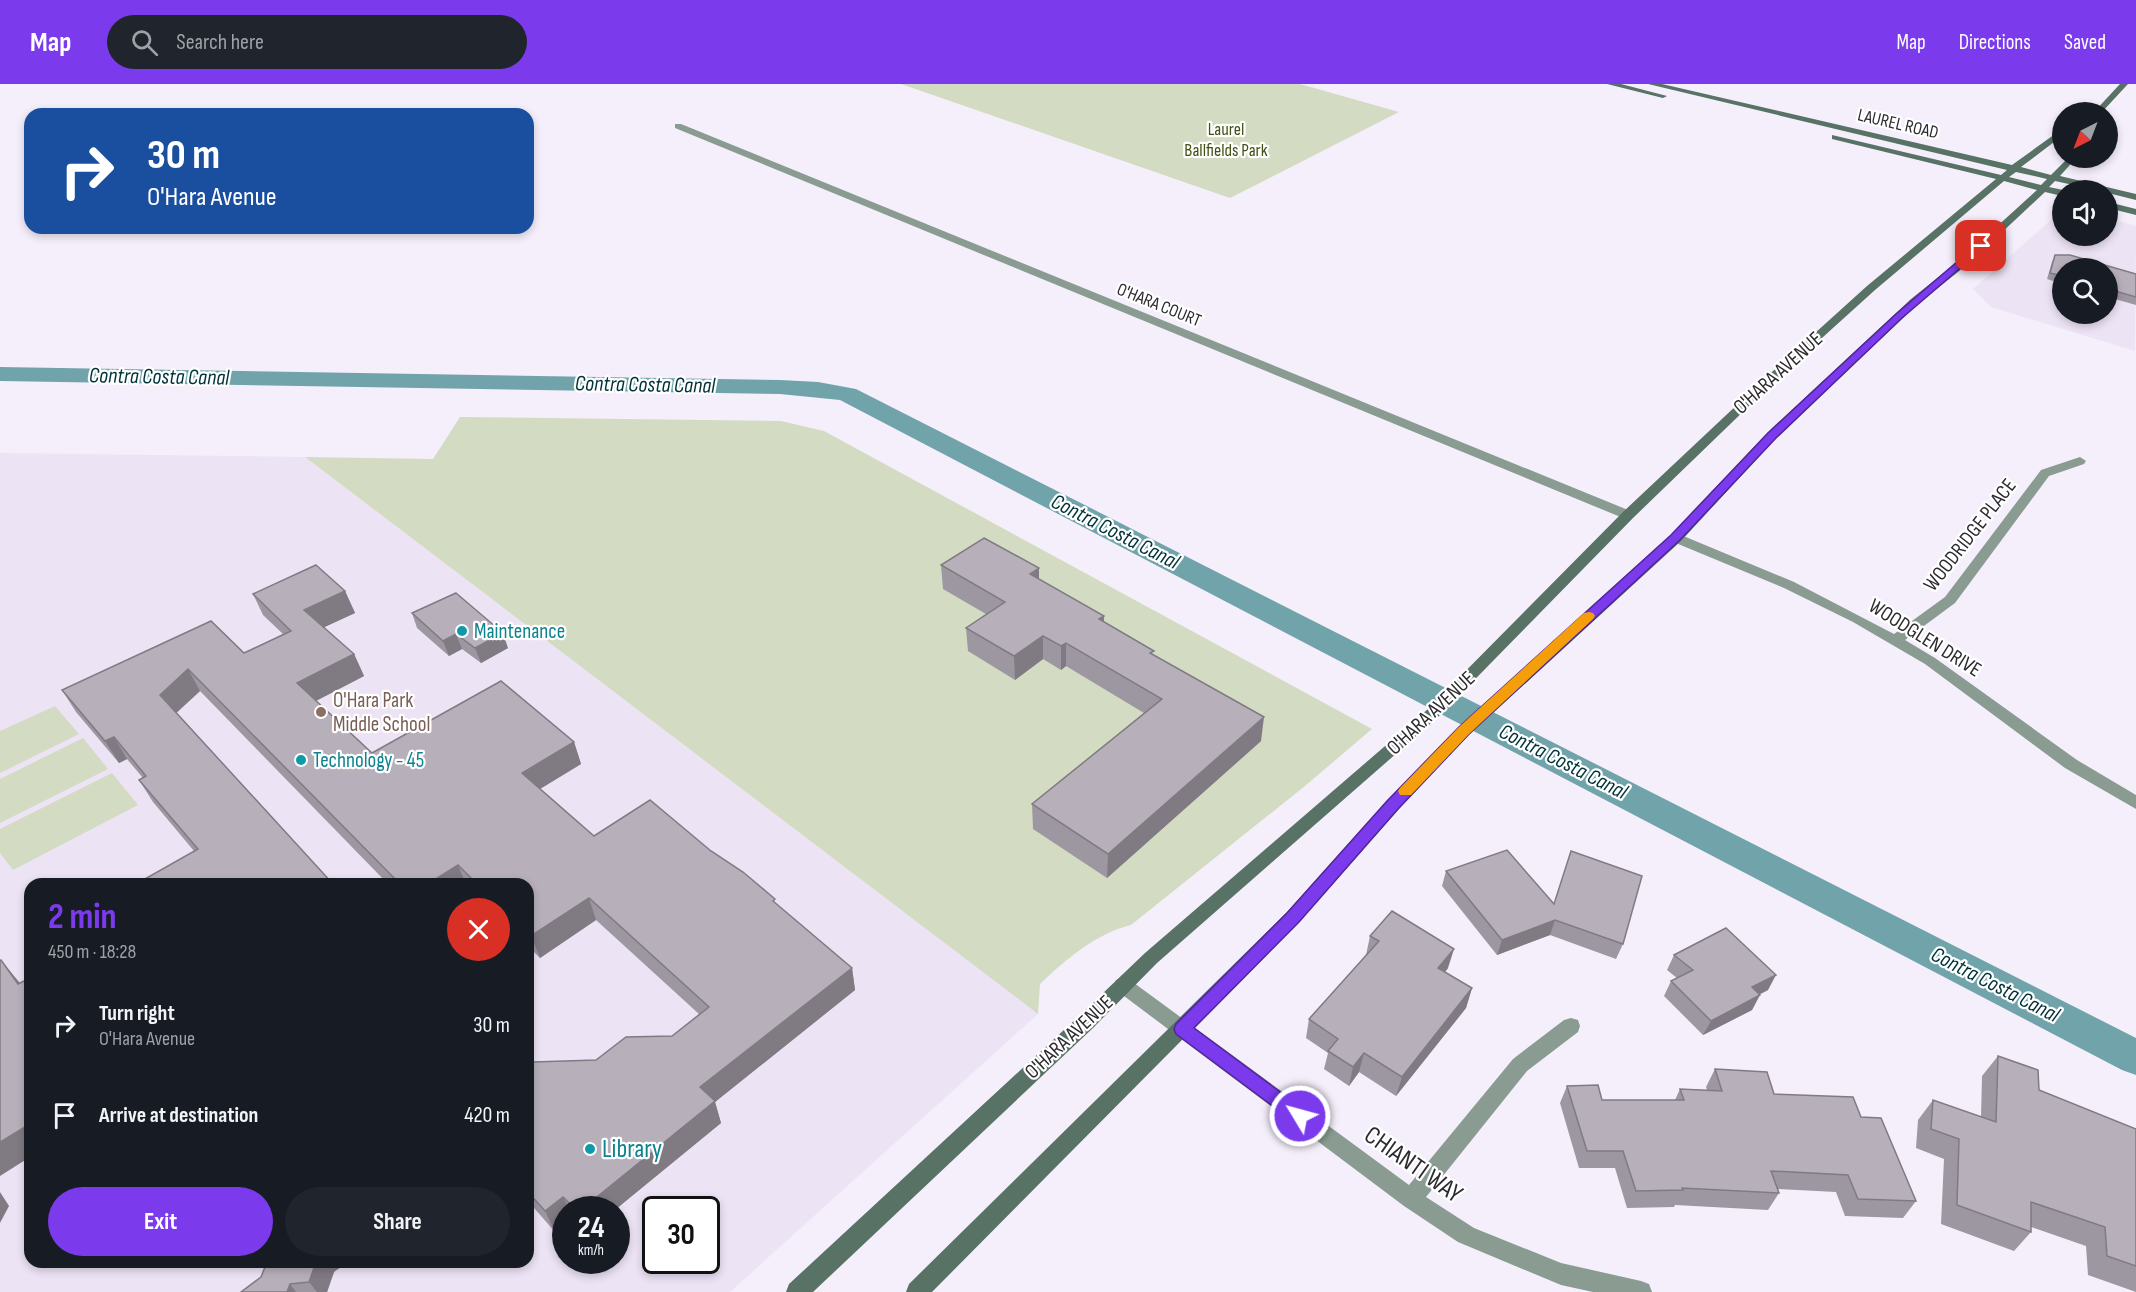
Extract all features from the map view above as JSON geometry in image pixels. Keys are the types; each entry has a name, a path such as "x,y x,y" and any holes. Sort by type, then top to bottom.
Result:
{"main road":[{"name":"LAUREL ROAD","path":"1611,84 2052,191"},
{"name":"LAUREL ROAD","path":"1652,84 2136,197"},
{"path":"2107,102 2124,84"},
{"name":"O'HARA AVENUE","path":"796,1292 1123,985 1433,713 1628,515 1727,419 1871,288 2052,140"},
{"name":"O'HARA AVENUE","path":"917,1292 1293,917 1464,730 1676,538 1772,435 1915,301 1964,262 2063,168"},
{"path":"2118,208 2136,212"}],"street":[{"name":"O'HARA COURT","path":"678,126 1628,515"},
{"name":"WOODRIDGE PLACE","path":"1894,640 1918,626 1950,600 2045,473 2080,461"},
{"name":"WOODGLEN DRIVE","path":"1676,538 1800,590 1858,619 1930,661 2071,764 2136,803"},
{"name":"CHIANTI WAY","path":"1123,985 1411,1199 1466,1235 1561,1274 1641,1292"},
{"path":"1411,1199 1520,1065 1571,1026"}],"shaded area":[{"path":"2052,219 2052,246 2118,246 2118,221 2136,226 2135,351 1991,307 1973,289"},
{"name":"O'Hara Park Middle School","path":"0,453 305,457 1038,1014 730,1292 0,1292"}],"green space":[{"name":"Laurel Ballfields Park","path":"901,84 1300,84 1399,112 1230,198"},
{"path":"460,417 781,421 824,431 1372,729 1305,786 1131,925 1106,934 1082,948 1060,966 1040,984 1038,1014 305,457 433,459"},
{"path":"55,706 79,734 0,773 0,731"},
{"path":"83,738 108,769 0,823 0,779"},
{"path":"112,773 138,805 13,870 0,853 0,829"}],"building":[{"path":"2055,255 2070,255 2080,258 2054,258"},
{"path":"2118,269 2136,274 2136,297 2118,292"},
{"path":"984,538 1039,568 1030,574 1104,616 1099,619 1154,651 1150,653 1264,717 1108,854 1032,804 1162,699 1066,643 1061,646 1043,636 1014,656 966,628 1005,602 941,565"},
{"path":"316,565 345,591 304,610 354,654 297,683 372,753 501,681 574,742 522,773 594,836 650,800 711,851 743,872 775,899 773,901 852,968 700,1087 715,1101 598,1196 552,1196 552,1206 545,1211 534,1199 534,1062 596,1060 626,1037 672,1036 709,1007 589,898 534,934 534,878 471,878 458,865 437,878 394,878 188,669 160,695 328,878 147,878 198,849 139,780 146,776 114,737 105,741 62,690 211,621 244,653 291,631 253,594"},
{"path":"456,593 503,633 475,648 456,634 443,641 412,613"},
{"path":"1507,850 1554,904 1571,851 1642,876 1623,944 1555,920 1502,940 1446,871"},
{"path":"1392,911 1454,949 1438,968 1472,988 1402,1077 1364,1053 1353,1067 1328,1051 1338,1039 1309,1019 1379,941 1370,936"},
{"path":"1726,928 1776,975 1752,987 1760,995 1711,1021 1671,981 1693,970 1674,955"},
{"path":"0,961 18,984 24,981 24,1128 0,1142"},
{"path":"1998,1056 2038,1070 2039,1090 2136,1129 2136,1266 2107,1256 2105,1227 2031,1202 2031,1232 1957,1205 1959,1139 1931,1129 1933,1100 1996,1122"},
{"path":"1715,1069 1767,1072 1774,1094 1853,1097 1861,1117 1881,1118 1916,1201 1858,1199 1848,1175 1771,1171 1779,1193 1682,1188 1683,1190 1636,1191 1623,1151 1587,1151 1567,1086 1598,1085 1602,1100 1684,1100 1680,1089 1722,1091"},
{"path":"265,1268 314,1268 309,1282 290,1284 287,1292 241,1292 261,1277"}],"waterway":[{"name":"Contra Costa Canal","path":"0,374 780,387 818,389 847,394 2136,1058"}],"slow traffic":[{"path":"1406,791 1464,730 1589,616"}],"place":[{"name":"Maintenance","path":"462,631"},
{"name":"O'Hara Park Middle School","path":"321,712"},
{"name":"Technology - 45","path":"301,760"},
{"name":"Library","path":"590,1149"}],"route":[{"path":"1300,1116 1182,1029 1293,917 1464,730 1676,538 1772,435 1915,301 1981,246"}]}
